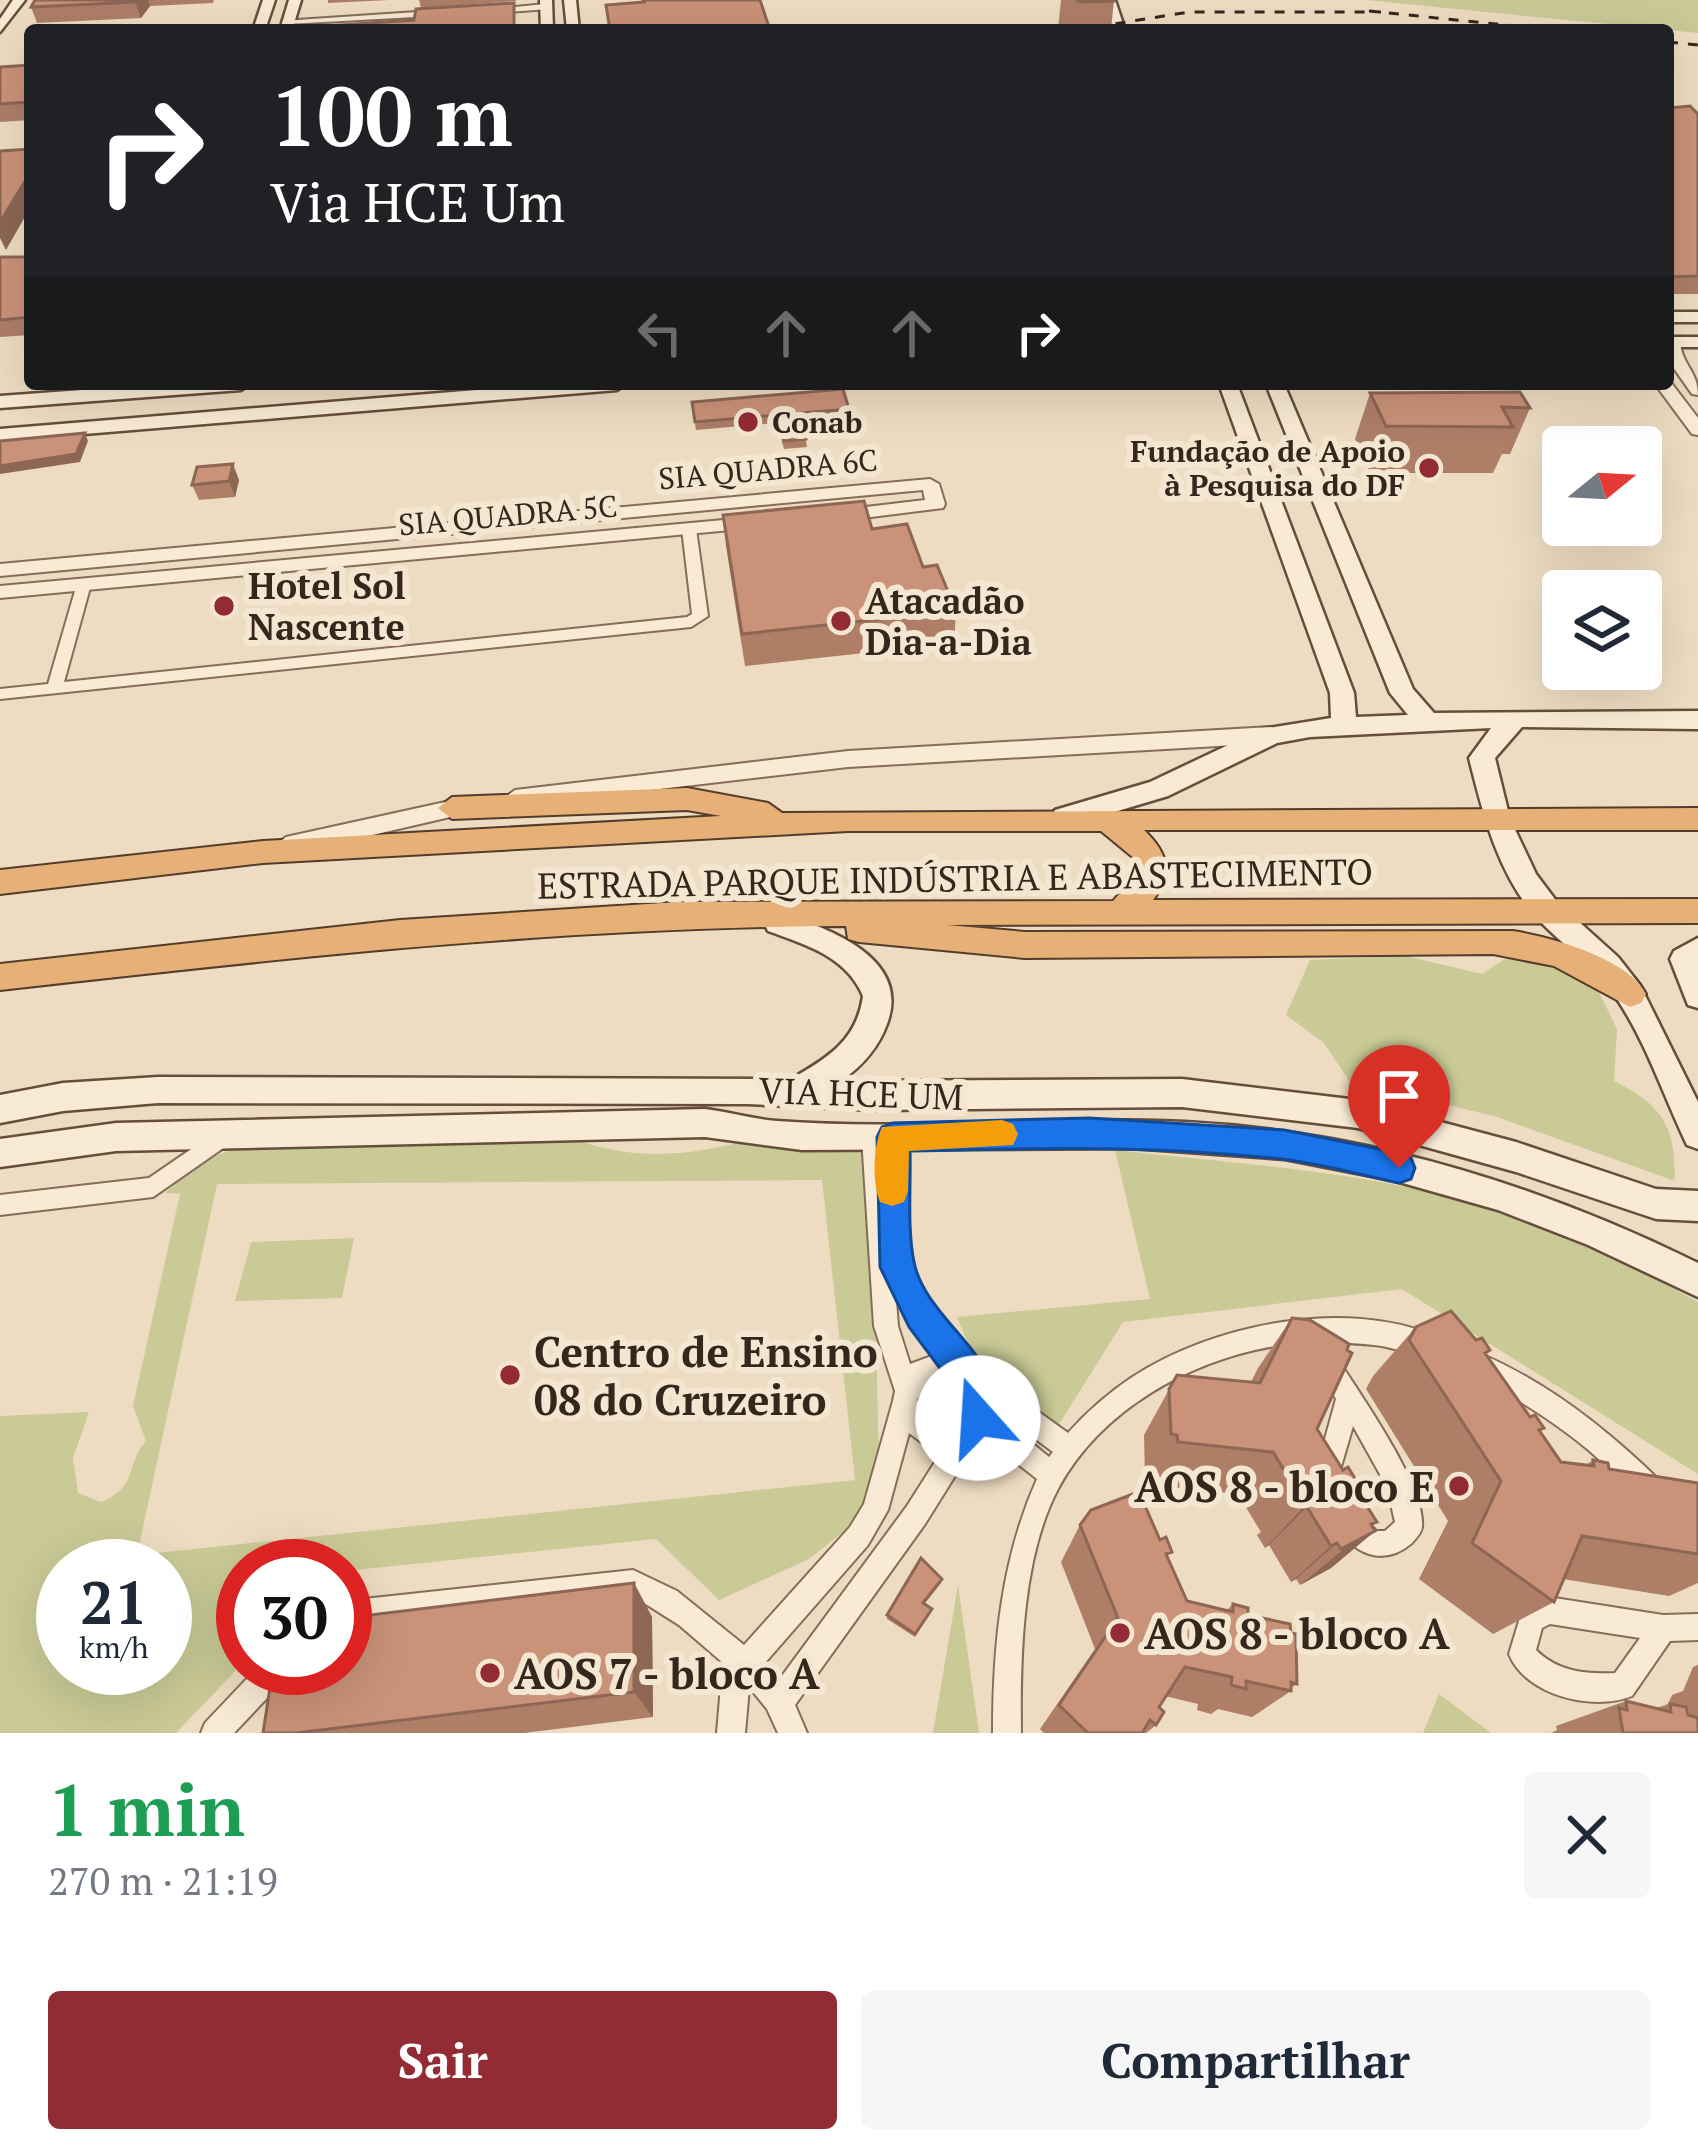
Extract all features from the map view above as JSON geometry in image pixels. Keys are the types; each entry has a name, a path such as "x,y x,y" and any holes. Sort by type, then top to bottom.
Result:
{"highway":[{"path":"452,808 687,799 803,823"},
{"name":"ESTRADA PARQUE INDÚSTRIA E ABASTECIMENTO","path":"3,880 263,852 803,823 1064,817 1698,819"},
{"path":"1106,819 1147,850 1155,867 1150,885 1120,912"},
{"name":"ESTRADA PARQUE INDÚSTRIA E ABASTECIMENTO","path":"0,977 400,932 679,914 1698,911"},
{"path":"679,914 1025,944 1493,941 1562,952 1589,964 1630,994"}],"main road":[{"path":"0,28 19,0"},
{"path":"0,402 112,390"},
{"path":"83,429 147,414 173,390"},
{"path":"324,408 344,396 345,390"},
{"path":"0,436 324,408 385,393 465,390"},
{"path":"1230,390 1342,693 1346,710 1342,725"},
{"path":"1277,390 1402,694 1428,722"},
{"path":"1240,420 1289,420"},
{"path":"1516,718 1490,742 1482,758 1497,819 1525,880 1547,910 1589,946 1630,994 1698,1135"},
{"path":"1064,817 1192,776 1271,735 1342,725 1516,718 1698,719"},
{"path":"778,923 835,944 856,958 878,996 868,1040 846,1063 773,1109 780,1133"},
{"path":"1698,949 1684,959 1698,995"},
{"path":"0,1109 63,1097 158,1090 1098,1091 1237,1097 1358,1114 1516,1157 1656,1204 1698,1206"},
{"path":"612,1129 634,1116 638,1102 632,1090"},
{"path":"1089,1132 1106,1124 1114,1111 1098,1091"},
{"path":"1154,1136 1145,1121 1149,1105 1237,1097"},
{"name":"VIA HCE UM","path":"0,1153 116,1137 612,1129 705,1123 780,1133 883,1137 1089,1132 1284,1144 1399,1168 1554,1215 1698,1281"}],"street":[{"path":"476,4 545,3"},
{"path":"290,15 455,7"},
{"path":"1675,369 1698,390"},
{"path":"1668,390 1698,430"},
{"name":"SIA QUADRA 6C","path":"0,570 765,498 933,494 811,518"},
{"path":"765,498 760,510 766,522"},
{"path":"732,502 743,512 734,525"},
{"name":"SIA QUADRA 5C","path":"0,592 788,520"},
{"path":"0,694 698,619 689,529"},
{"path":"339,539 330,551 339,561"},
{"path":"297,564 308,551 301,542"},
{"path":"54,689 84,584"},
{"path":"263,852 452,808 777,765 1271,735"},
{"path":"0,1205 153,1187 226,1135"},
{"path":"780,1702 970,1430 981,1403 968,1374 921,1315 897,1267 883,1137"},
{"path":"883,1137 886,1326 912,1421 928,1436 950,1440 970,1430 1023,1451 1053,1476"},
{"path":"1308,1330 1348,1399 1407,1504 1409,1527 1395,1542 1380,1547 1366,1543 1353,1527 1325,1469 1348,1399"},
{"path":"1007,1733 1013,1606 1031,1532 1069,1449 1139,1386 1197,1356 1258,1335 1308,1330 1388,1332 1454,1352 1537,1395 1620,1458 1670,1509"},
{"path":"731,1733 735,1686 744,1666 823,1578 875,1510 906,1395 920,1370 931,1364 955,1366 1069,1449"},
{"path":"823,1578 850,1607"},
{"path":"372,1611 633,1582 670,1600 744,1666 780,1702 793,1733"},
{"path":"1663,1628 1622,1686 1577,1685 1557,1679 1538,1672 1522,1654 1531,1620 1548,1610 1663,1628 1698,1627"},
{"path":"215,1733 251,1695"}],"green space":[{"path":"1365,0 1698,0 1698,33 1674,31 1674,24 1607,24"},
{"path":"1406,956 1482,974 1508,957 1561,968 1594,982 1617,1029 1614,1081 1645,1099 1663,1120 1672,1146 1675,1181 1494,1116 1350,1082 1324,1043 1286,1015 1310,960"},
{"path":"759,1137 872,1148 879,1470 861,1518 809,1559 719,1600 656,1539 372,1568 372,1539 290,1539 855,1480 822,1180 217,1184 140,1539 36,1539 36,1695 192,1695 192,1549 216,1547 216,1691 176,1733 0,1733 0,1416 89,1412 73,1458 78,1493 101,1502 127,1482 146,1441 133,1406 180,1194 165,1193 200,1163 241,1145 580,1141 625,1152 691,1152"},
{"path":"1115,1150 1327,1173 1452,1198 1578,1243 1698,1302 1698,1474 1402,1289 1123,1322 1051,1437 994,1384 957,1317 1150,1299"},
{"path":"354,1238 342,1298 235,1301 251,1242"},
{"path":"958,1585 979,1733 933,1733"},
{"path":"1439,1694 1491,1733 1423,1733"}],"building":[{"path":"35,0 137,0 31,7"},
{"path":"760,0 768,24 609,24 606,5"},
{"path":"514,3 514,24 356,24 414,20 416,9"},
{"path":"24,65 24,102 0,104 0,67"},
{"path":"1690,106 1698,114 1698,276 1674,277 1674,107"},
{"path":"24,149 24,183 0,222 0,151"},
{"path":"0,257 24,257 24,318 0,320"},
{"name":"Conab","path":"843,390 849,409 801,413 806,439 784,441 777,415 695,422 692,402"},
{"path":"1520,392 1530,408 1502,407 1513,427 1386,426 1370,393"},
{"path":"85,433 76,454 0,466 0,441"},
{"path":"233,464 229,481 192,485 197,467"},
{"name":"Atacadão Dia-a-Dia","path":"864,501 872,529 907,524 923,567 937,565 956,611 742,634 723,515"},
{"path":"1451,1311 1476,1340 1482,1338 1490,1350 1485,1353 1530,1417 1535,1415 1544,1428 1539,1430 1561,1462 1594,1466 1593,1460 1608,1463 1609,1469 1698,1483 1698,1554 1582,1536 1554,1602 1472,1543 1501,1481 1409,1340 1416,1327"},
{"path":"1292,1318 1310,1320 1349,1344 1347,1350 1352,1353 1317,1429 1343,1470 1348,1467 1356,1480 1352,1483 1377,1522 1371,1524 1375,1531 1341,1549 1337,1543 1331,1546 1307,1507 1302,1509 1294,1496 1298,1493 1273,1452 1178,1442 1177,1435 1171,1434 1169,1389 1177,1375 1260,1383"},
{"path":"1133,1494 1136,1501 1142,1499 1160,1540 1166,1537 1172,1552 1166,1554 1187,1601 1233,1612 1233,1604 1248,1608 1248,1615 1290,1624 1291,1633 1296,1634 1297,1684 1291,1682 1291,1691 1246,1681 1246,1689 1231,1685 1232,1677 1185,1667 1159,1707 1164,1712 1156,1725 1150,1720 1142,1733 1088,1733 1059,1705 1118,1618 1080,1525 1091,1510"},
{"path":"921,1558 942,1579 923,1603 932,1609 915,1634 887,1615"},
{"name":"AOS 7 - bloco A","path":"634,1583 634,1692 296,1733 263,1733 269,1695 372,1695 372,1615"},
{"path":"1626,1701 1671,1712 1670,1704 1686,1707 1688,1715 1698,1718 1698,1733 1623,1733 1619,1708 1627,1710"}],"railway":[{"path":"1369,11 1379,12"},
{"path":"1114,24 1189,12 1379,12"},
{"path":"1379,12 1496,24"},
{"path":"1674,43 1698,45"}],"slow traffic":[{"path":"892,1191 893,1137 1002,1134"}],"place":[{"name":"Conab","path":"748,422"},
{"name":"Fundação de Apoio à Pesquisa do DF","path":"1429,468"},
{"name":"Hotel Sol Nascente","path":"224,606"},
{"name":"Atacadão Dia-a-Dia","path":"841,621"},
{"name":"Centro de Ensino 08 do Cruzeiro","path":"510,1375"},
{"name":"AOS 8 - bloco E","path":"1459,1486"},
{"name":"AOS 8 - bloco A","path":"1120,1633"},
{"name":"AOS 7 - bloco A","path":"490,1673"}],"route":[{"path":"978,1418 978,1389 921,1315 897,1267 893,1137 1089,1132 1284,1144 1399,1168"}]}
